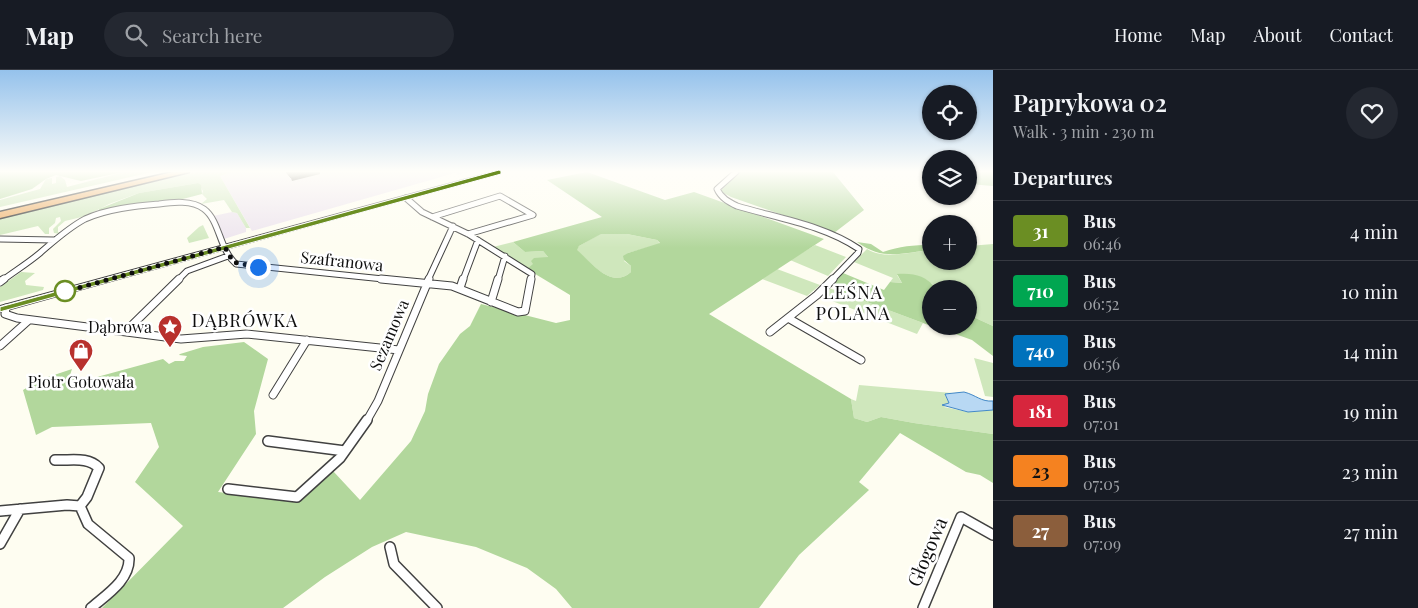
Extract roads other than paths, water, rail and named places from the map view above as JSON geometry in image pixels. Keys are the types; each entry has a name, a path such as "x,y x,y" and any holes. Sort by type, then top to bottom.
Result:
{"highway":[{"path":"0,210 56,197"},
{"path":"0,215 75,197"}],"street":[{"path":"399,350 243,334 181,339 30,320 8,316 3,309 409,197"},
{"path":"432,217 496,197"},
{"path":"468,234 533,215 502,197"},
{"path":"722,197 737,206 828,234 851,243 859,249 858,253 817,296 770,332"},
{"name":"Szafranowa","path":"228,256 233,262 241,265 427,283 460,288 518,312 523,312 527,308 532,274 468,234 422,212 406,198"},
{"path":"0,282 54,240 80,222 98,214 156,203 176,202 204,208 228,256 187,271 126,331"},
{"name":"Sezamowa","path":"228,489 297,497 334,464 345,451 378,401 450,229 453,226"},
{"path":"0,239 54,240"},
{"path":"460,288 478,240"},
{"path":"491,302 505,256"},
{"path":"788,318 861,360"},
{"path":"0,346 30,320"},
{"path":"273,395 307,340"},
{"path":"268,441 345,451"},
{"path":"55,460 65,462 88,460 99,468 82,508 88,524 125,554 131,564 126,576 91,608"},
{"path":"0,511 67,505 82,508"},
{"path":"0,544 20,509"},
{"name":"Głogowa","path":"923,608 961,516 993,535"},
{"path":"390,547 394,564 437,608"}],"water":[{"path":"964,392 993,401 993,410 968,412 942,405 949,403 945,394"}],"place":[{"name":"Dąbrowa","path":"170,348"},
{"name":"Piotr Gotowała","path":"81,372"}],"district":[{"name":"LEŚNA POLANA","path":"853,303"},
{"name":"DĄBRÓWKA","path":"245,321"}]}
